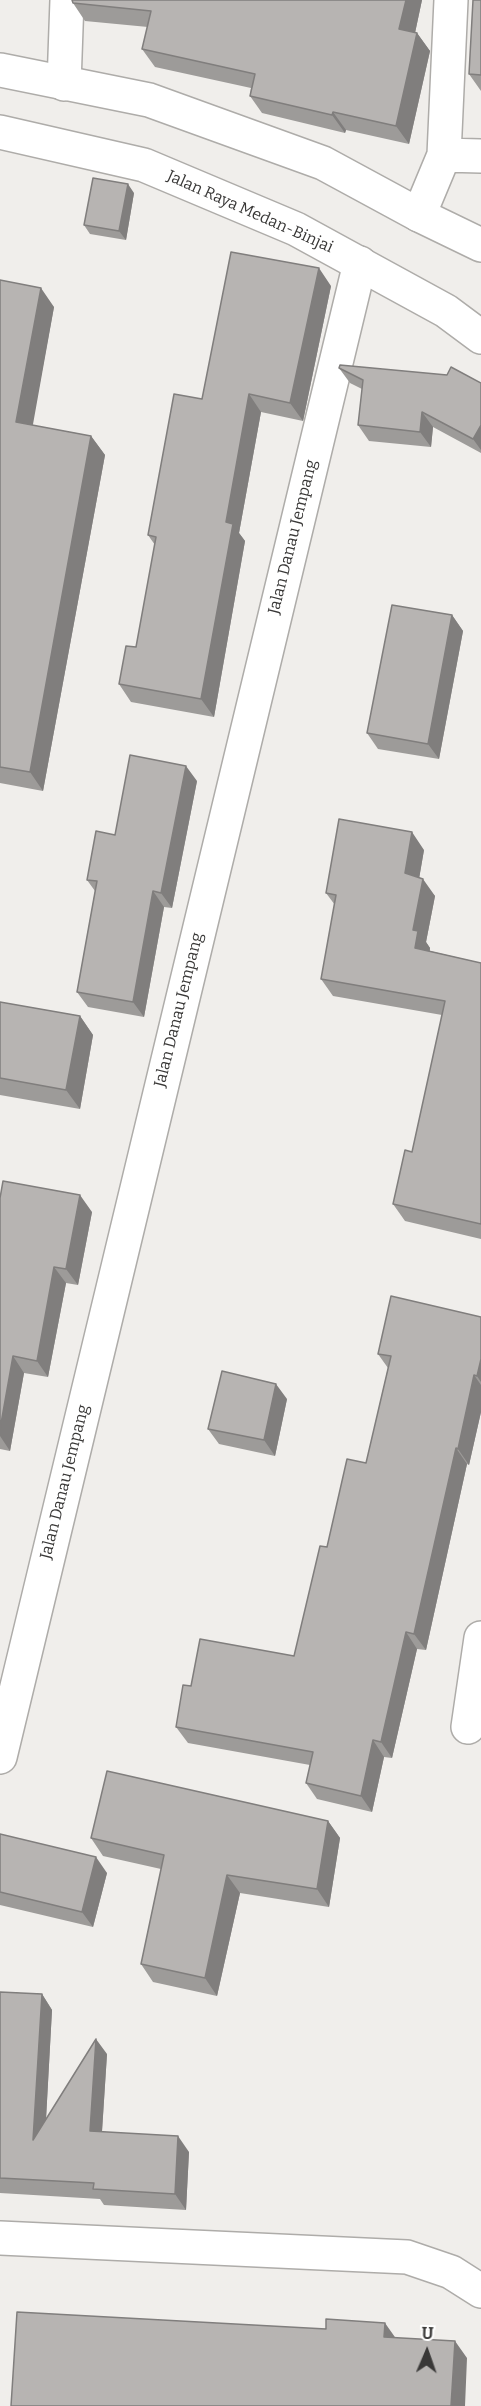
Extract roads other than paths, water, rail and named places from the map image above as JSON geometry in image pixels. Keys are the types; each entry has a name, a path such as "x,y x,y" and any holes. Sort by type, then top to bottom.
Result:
{"street":[{"path":"64,84 68,0"},
{"path":"419,215 444,155 451,0"},
{"path":"0,70 149,100 323,163 419,215 481,245"},
{"name":"Jalan Raya Medan-Binjai","path":"0,132 144,165 296,229 446,311 481,337"},
{"path":"444,155 481,156"},
{"name":"Jalan Danau Jempang","path":"0,1757 360,262"},
{"path":"468,1727 481,1638"},
{"path":"0,2238 406,2257 451,2272 481,2291"}]}
